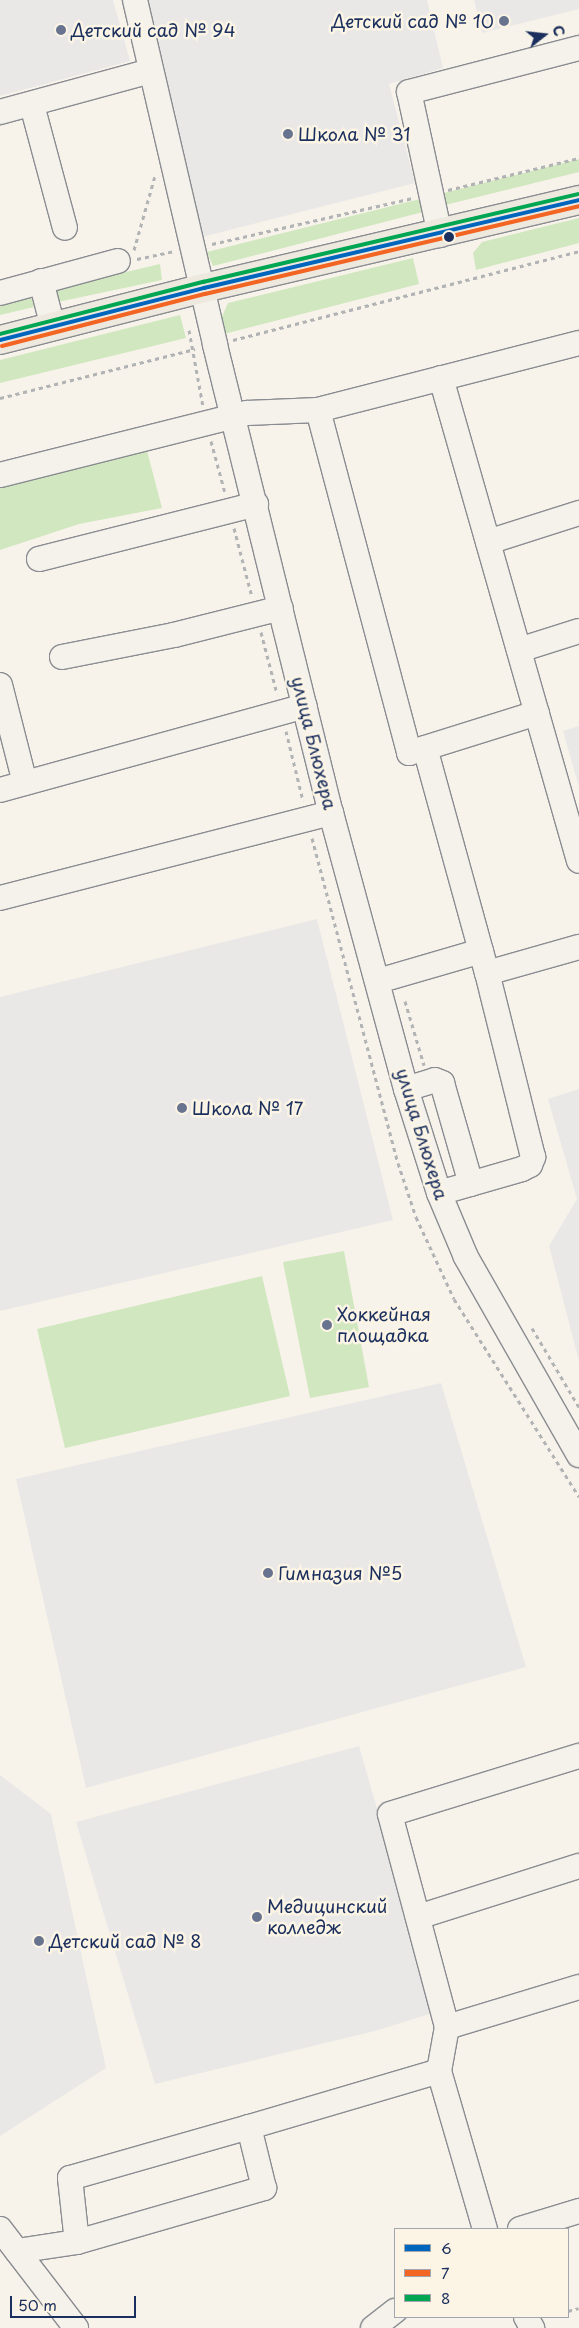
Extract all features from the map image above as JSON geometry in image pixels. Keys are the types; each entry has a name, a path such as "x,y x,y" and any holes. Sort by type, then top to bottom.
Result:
{"main road":[{"path":"0,340 204,288 440,235 579,200"}],"street":[{"name":"улица Блюхера","path":"135,0 204,288 232,416 256,504 331,813 388,978 406,1088 440,1193 466,1257 579,1456"},
{"path":"440,235 429,195 409,92 579,48"},
{"path":"0,112 32,105 151,71"},
{"path":"32,105 65,228"},
{"path":"0,293 118,261"},
{"path":"42,281 53,327"},
{"path":"0,475 232,416 272,410 318,410 579,343"},
{"path":"441,378 579,861"},
{"path":"318,410 409,753 537,713"},
{"path":"39,559 256,504"},
{"path":"488,542 579,513"},
{"path":"62,657 174,635 281,608"},
{"path":"519,650 579,631"},
{"path":"0,685 25,783"},
{"path":"0,790 305,706"},
{"path":"425,748 484,962 533,1157 530,1165 522,1169 440,1193"},
{"path":"0,898 331,813"},
{"path":"388,978 579,948"},
{"path":"406,1088 429,1082 442,1083 471,1184"},
{"path":"485,2228 439,2071 447,2028 390,1814 579,1756"},
{"path":"418,1916 579,1866"},
{"path":"447,2028 579,1987"},
{"path":"77,2242 70,2178 439,2071"},
{"path":"17,2251 77,2242 264,2188 248,2127"},
{"path":"523,2228 579,2211"},
{"path":"0,2229 76,2328"},
{"path":"373,2328 394,2312"}],"path":[{"path":"203,246 429,195 579,158"},
{"path":"156,174 132,260 179,250"},
{"path":"228,341 579,251"},
{"path":"0,398 200,348"},
{"path":"388,978 429,1082"},
{"path":"529,1323 579,1407"}],"shaded area":[{"name":"Детский сад № 94","path":"0,0 113,0 130,61 0,96"},
{"name":"Школа № 31","path":"141,0 427,0 443,68 389,84 415,183 198,238"},
{"name":"Детский сад № 10","path":"474,0 579,0 579,9 482,33"},
{"path":"579,726 579,787 563,731"},
{"name":"Школа № 17","path":"317,919 393,1220 0,1311 0,997"},
{"path":"579,1089 579,1361 549,1246 577,1199 548,1099"},
{"name":"Гимназия №5","path":"441,1383 526,1667 86,1788 16,1479"},
{"name":"Медицинский колледж","path":"359,1746 436,2012 375,2031 155,2084 76,1822"},
{"name":"Детский сад № 8","path":"0,1775 51,1814 106,2068 0,2136"}],"green space":[{"path":"579,159 579,172 445,205 440,194"},
{"path":"420,199 423,212 213,266 207,252"},
{"path":"579,218 579,243 476,270 473,253 482,242"},
{"path":"413,258 419,284 224,334 221,319 228,303"},
{"path":"160,264 162,280 53,303 46,291"},
{"path":"30,292 34,307 0,315 0,300"},
{"path":"180,315 186,338 0,383 0,360"},
{"path":"147,451 162,508 79,524 0,550 0,485"},
{"name":"Хоккейная площадка","path":"344,1251 369,1387 310,1398 283,1262"},
{"path":"262,1276 290,1396 65,1448 37,1329"}],"transit line":[{"name":"8","path":"0,334 203,282 578,194"},
{"name":"6","path":"0,340 204,288 579,200"},
{"name":"7","path":"2,346 205,294 579,206"}],"place":[{"name":"Детский сад № 10","path":"504,21"},
{"name":"Детский сад № 94","path":"61,30"},
{"name":"Школа № 31","path":"288,134"},
{"name":"Школа № 17","path":"182,1108"},
{"name":"Хоккейная площадка","path":"327,1325"},
{"name":"Гимназия №5","path":"268,1573"},
{"name":"Медицинский колледж","path":"257,1917"},
{"name":"Детский сад № 8","path":"39,1941"}]}
